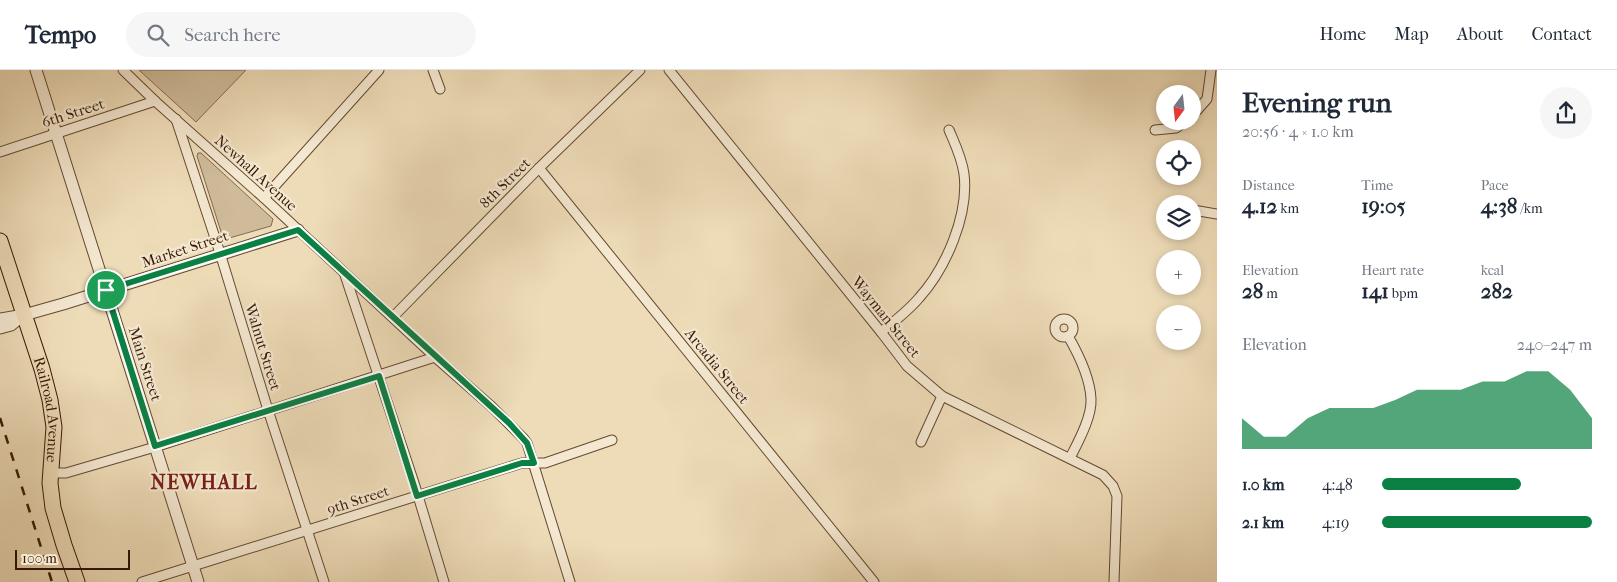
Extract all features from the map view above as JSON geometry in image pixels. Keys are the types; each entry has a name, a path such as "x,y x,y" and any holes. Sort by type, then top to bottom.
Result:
{"main road":[{"name":"Railroad Avenue","path":"0,242 42,370 53,415 54,427 50,473 53,508 77,582"}],"street":[{"name":"Main Street","path":"36,70 198,582"},
{"name":"Newhall Avenue","path":"123,70 435,357 492,407 524,439 534,463 570,582"},
{"path":"264,198 379,70"},
{"path":"433,70 440,89"},
{"name":"8th Street","path":"393,317 539,168 640,70"},
{"name":"Wayman Street","path":"669,70 882,332 907,366 942,396 1103,475 1113,486 1117,496 1114,582"},
{"path":"1201,106 1207,99 1211,70"},
{"name":"6th Street","path":"0,152 155,101"},
{"name":"Walnut Street","path":"176,119 324,582"},
{"path":"882,332 921,296 939,269 958,227 964,197 964,174 960,156 949,130"},
{"name":"Arcadia Street","path":"539,168 874,582"},
{"path":"1201,211 1217,214"},
{"name":"Market Street","path":"0,319 24,315 298,230"},
{"path":"344,273 379,376 444,582"},
{"name":"Market Street","path":"0,328 11,325 24,315"},
{"path":"1068,336 1078,354 1088,382 1091,400 1084,430 1070,458"},
{"path":"50,473 66,473 435,357"},
{"path":"921,442 942,396"},
{"name":"9th Street","path":"142,582 522,463 551,461 612,440"}],"shaded area":[{"path":"139,70 246,70 196,122"},
{"path":"198,153 201,153 273,219 271,226 226,239 223,238 197,156"}],"railway":[{"path":"0,418 52,582"}],"district":[{"name":"NEWHALL","path":"204,482"}],"route":[{"path":"298,230 509,423 527,443 534,463 522,463 417,496 379,376 155,446 106,290 298,230"}]}
